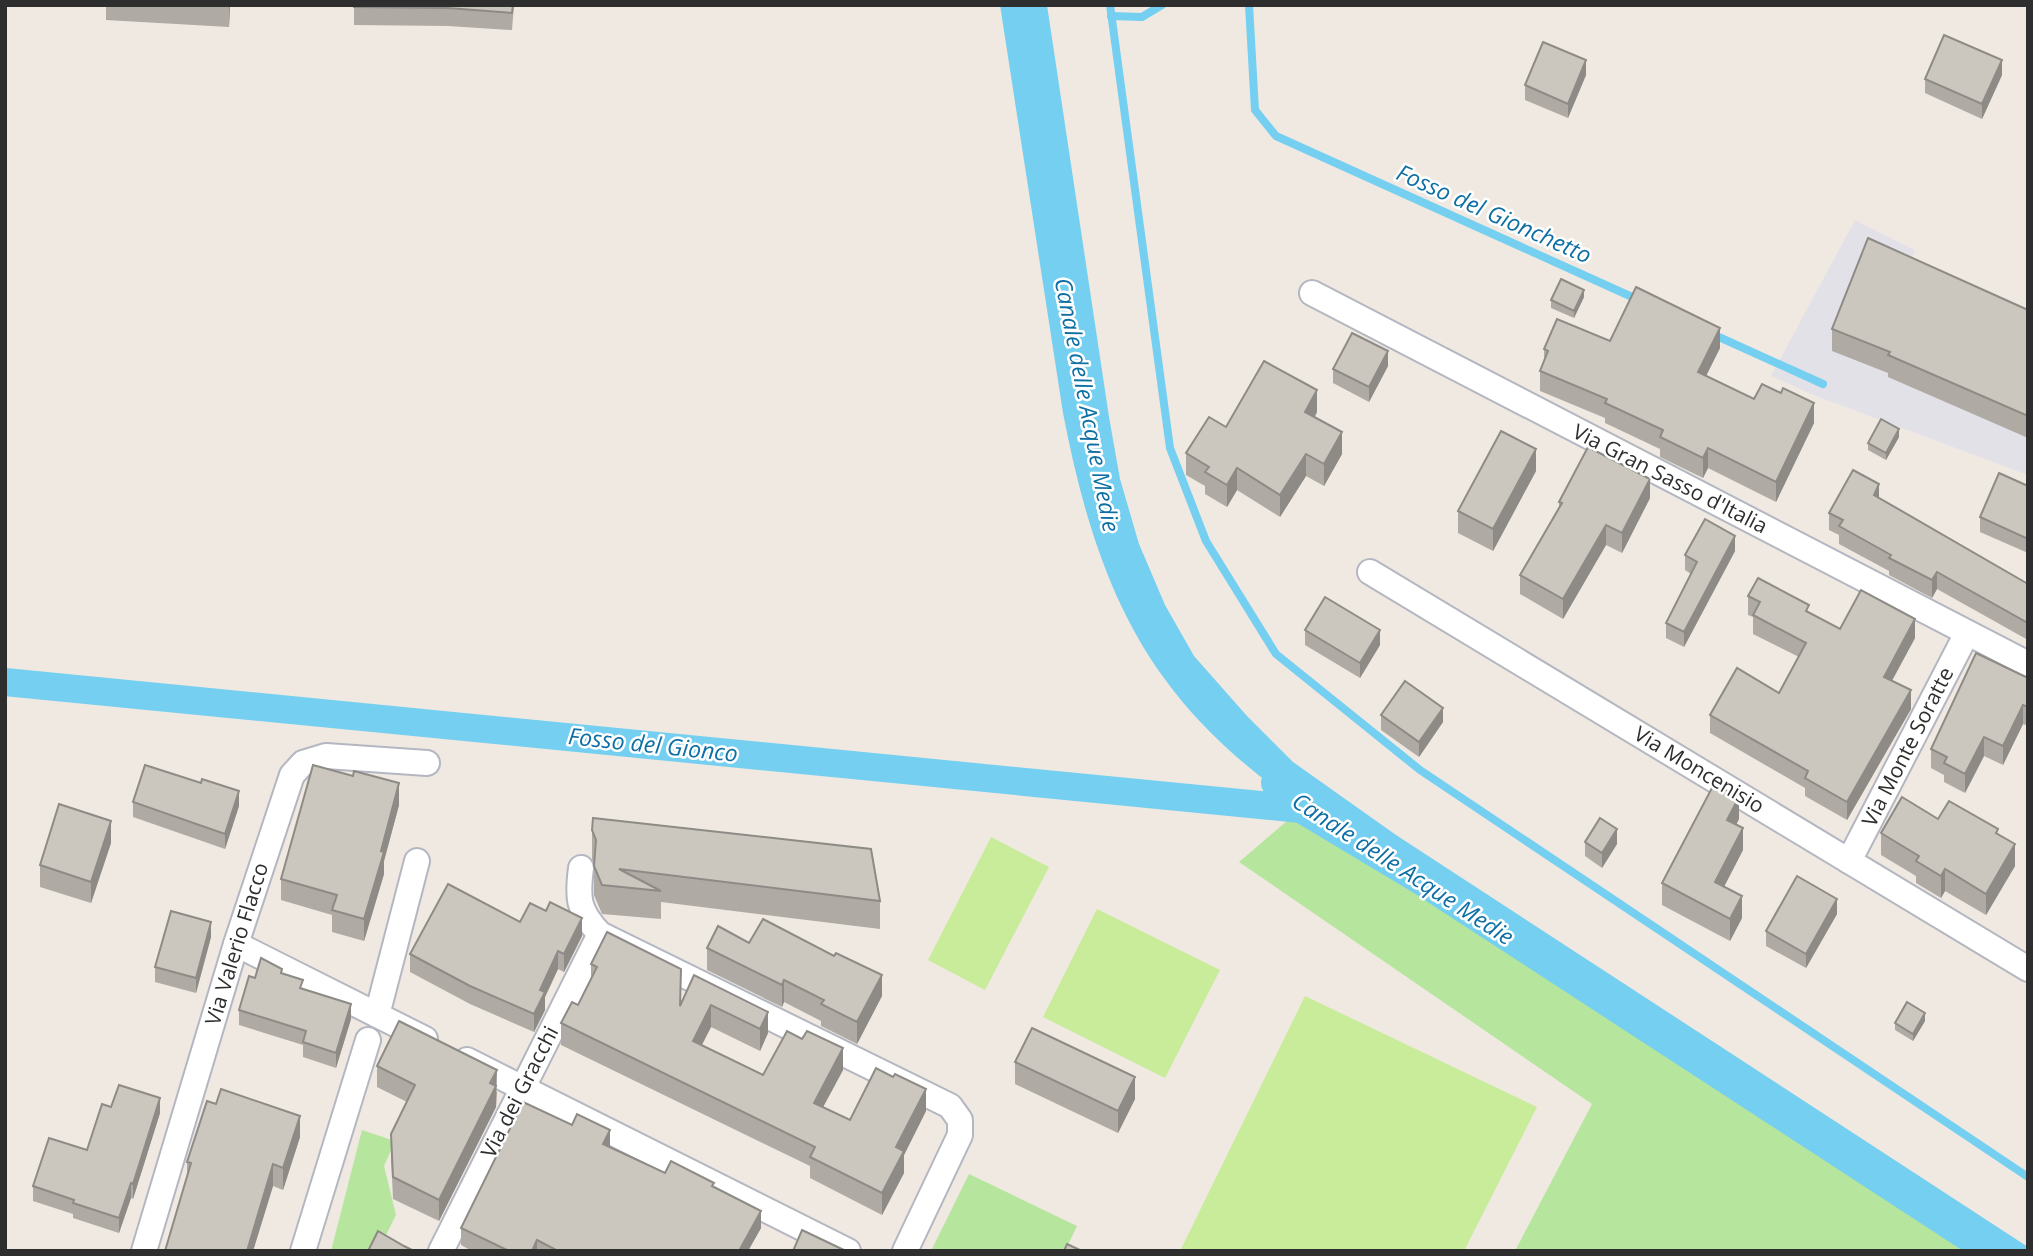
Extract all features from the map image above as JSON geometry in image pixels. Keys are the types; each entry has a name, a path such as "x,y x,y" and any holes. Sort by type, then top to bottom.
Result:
{"street":[{"name":"Via Gran Sasso d'Italia","path":"1312,293 2028,664"},
{"name":"Via Moncenisio","path":"1370,572 2028,969"},
{"name":"Via Monte Soratte","path":"1849,861 1967,633"},
{"name":"Via Valerio Flacco","path":"144,1251 236,944 289,781 297,769 310,760 327,756 427,763"},
{"path":"377,1015 416,861"},
{"path":"580,868 578,888 581,907 584,915 600,934 950,1106 960,1120 960,1135 905,1251"},
{"name":"Via dei Gracchi","path":"441,1251 600,934"},
{"path":"236,944 848,1251"},
{"path":"303,1251 368,1040"}],"shaded area":[{"path":"1855,220 1915,250 1906,274 2028,328 2028,475 1816,396 1771,376"}],"green space":[{"path":"1301,809 1421,881 1989,1251 1515,1251 1592,1104 1239,862"},
{"path":"991,837 1049,867 985,990 928,960"},
{"path":"1097,909 1220,970 1165,1078 1043,1017"},
{"path":"1305,996 1537,1107 1464,1251 1180,1251"},
{"path":"362,1130 395,1141 384,1166 396,1215 378,1251 331,1251"},
{"path":"969,1174 1077,1226 1065,1251 931,1251"}],"water":[{"path":"1000,5 1047,5 1120,479 1139,544 1165,605 1194,656 1247,716 1293,762 1396,835 2028,1247 2028,1251 1989,1251 1477,917 1309,812 1231,752 1196,717 1164,678 1127,617 1099,551 1078,483 1063,413"}],"building":[{"path":"354,5 513,5 512,13"},
{"path":"1944,35 2002,60 1982,104 1925,79"},
{"path":"1543,42 1586,60 1568,104 1525,85"},
{"path":"1868,238 2028,310 2028,416 1888,355 1890,352 1832,329"},
{"path":"1561,279 1584,290 1574,311 1551,300"},
{"path":"1636,287 1720,328 1698,372 1754,399 1762,384 1781,393 1783,388 1814,403 1776,482 1708,448 1703,458 1660,437 1663,430 1605,403 1607,399 1540,371 1548,351 1544,349 1557,319 1610,341"},
{"path":"1352,333 1388,351 1369,387 1333,369"},
{"path":"1264,361 1317,390 1305,412 1342,432 1324,464 1306,454 1280,495 1237,468 1227,485 1205,472 1209,467 1186,453 1209,417 1226,427"},
{"path":"1881,419 1899,429 1886,453 1868,443"},
{"path":"1501,431 1536,449 1493,529 1458,511"},
{"path":"1588,447 1650,479 1622,533 1606,525 1563,599 1520,575 1562,503 1559,502"},
{"path":"1853,470 1879,484 1874,495 2028,584 2028,623 1937,572 1932,580 1889,558 1891,555 1839,526 1843,520 1829,513"},
{"path":"1999,473 2028,486 2028,539 1980,517"},
{"path":"1705,519 1735,536 1684,632 1666,623 1697,562 1685,555"},
{"path":"1758,578 1809,605 1806,611 1840,629 1861,590 1915,619 1884,677 1911,690 1847,802 1805,778 1808,771 1710,715 1737,668 1779,693 1806,643 1753,615 1760,602 1748,596"},
{"path":"1325,597 1380,630 1360,663 1305,630"},
{"path":"1976,653 2028,678 2028,707 2023,705 2003,746 1984,737 1965,774 1944,763 1947,757 1931,749"},
{"path":"1405,681 1443,708 1419,742 1381,715"},
{"path":"145,765 201,783 202,779 239,791 225,834 133,802"},
{"path":"313,765 353,776 354,771 399,783 381,851 384,852 364,919 332,910 337,895 281,879"},
{"path":"1714,784 1739,797 1727,820 1743,828 1715,882 1742,896 1730,919 1662,883"},
{"path":"1902,797 1938,819 1949,801 1998,829 1996,833 2015,844 1986,894 1945,869 1941,876 1916,861 1919,856 1881,833"},
{"path":"59,804 111,821 91,882 40,865"},
{"path":"593,818 871,849 880,901 619,869 661,891 602,885 594,866 596,840 592,830"},
{"path":"1600,818 1617,829 1602,853 1585,842"},
{"path":"1797,876 1837,899 1806,954 1766,931"},
{"path":"448,884 520,922 530,903 546,911 550,902 582,918 564,954 558,951 540,990 545,992 534,1014 470,986 410,954"},
{"path":"171,911 211,922 196,978 155,967"},
{"path":"763,919 834,956 836,953 882,975 857,1022 821,1004 824,1000 784,980 782,985 707,948 718,926 749,943"},
{"path":"607,932 681,969 680,1006 694,975 768,1012 760,1029 711,1005 693,1041 763,1075 787,1031 802,1039 807,1031 843,1048 814,1103 850,1120 876,1068 926,1089 896,1147 904,1151 882,1193 810,1157 815,1147 561,1023 572,1002 578,1005 597,967 591,964"},
{"path":"261,958 282,969 281,973 303,980 300,988 351,1004 336,1053 303,1042 306,1031 239,1010 249,976 255,978"},
{"path":"1907,1002 1925,1013 1913,1034 1895,1023"},
{"path":"399,1021 497,1070 490,1083 496,1086 439,1200 393,1177 391,1134 415,1085 377,1066"},
{"path":"1032,1028 1135,1077 1118,1111 1015,1062"},
{"path":"119,1085 160,1098 133,1184 131,1183 119,1218 33,1186 49,1138 87,1150 102,1104 111,1107"},
{"path":"221,1089 300,1116 283,1168 273,1164 247,1251 165,1251 191,1163 187,1162 207,1101 216,1104"},
{"path":"523,1102 572,1125 577,1114 610,1130 603,1144 665,1173 671,1161 761,1211 739,1251 558,1251 537,1240 532,1251 509,1251 461,1228"},
{"path":"802,1230 846,1251 793,1251"},
{"path":"378,1231 404,1246 414,1251 368,1251"},
{"path":"1067,1244 1082,1251 1064,1251"}],"waterway":[{"path":"1110,5 1170,448 1206,541 1276,654 1420,770 2028,1177"},
{"name":"Fosso del Gionchetto","path":"1111,16 1142,17 1162,5"},
{"name":"Fosso del Gionchetto","path":"1249,5 1255,110 1276,136 1641,301"},
{"name":"Fosso del Gionchetto","path":"1710,333 1823,384"},
{"name":"Fosso del Gionco","path":"5,682 1301,809"},
{"name":"Canale delle Acque Medie","path":"1275,783 1301,809 1421,881 1989,1251"}]}
